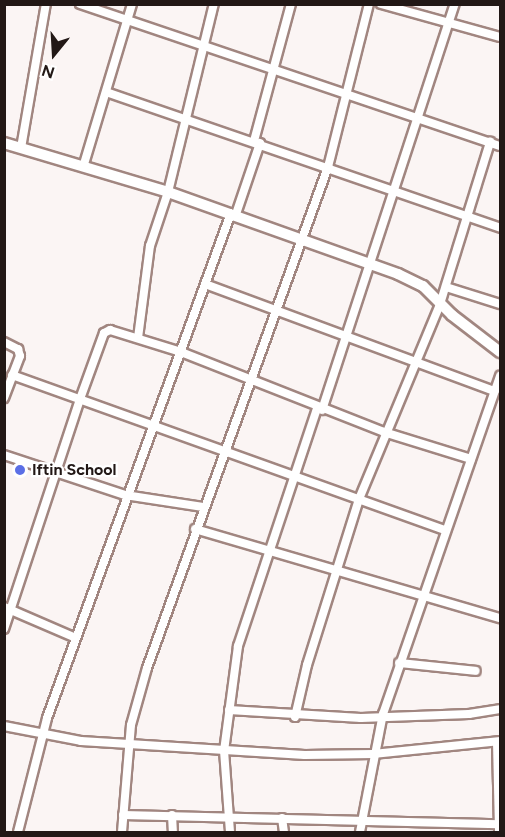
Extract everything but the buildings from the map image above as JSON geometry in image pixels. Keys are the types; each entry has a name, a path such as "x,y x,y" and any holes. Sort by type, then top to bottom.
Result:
{"street":[{"path":"21,148 31,71 46,4"},
{"path":"80,4 501,146"},
{"path":"84,164 132,4"},
{"path":"138,338 145,272 168,192 214,4"},
{"path":"18,832 42,735 125,495 233,214 257,142 291,4"},
{"path":"122,832 128,744 147,668 195,529 328,167 348,95 369,4"},
{"path":"381,4 448,25 501,36"},
{"path":"230,832 224,751 238,646 294,475 347,336 420,118 455,4"},
{"path":"106,92 257,142 501,228"},
{"path":"295,717 335,572 359,499 384,432 440,304 490,142"},
{"path":"4,143 84,164 302,237 371,263 423,286 440,304 501,352"},
{"path":"205,284 495,391"},
{"path":"446,287 501,304"},
{"path":"4,629 8,609 59,473 80,399 104,333 110,330 181,352 320,409 384,432 471,459"},
{"path":"4,342 18,349 20,356 4,398"},
{"path":"12,375 446,530"},
{"path":"360,832 373,754 383,714 501,375"},
{"path":"4,455 125,495 203,507"},
{"path":"195,529 335,572 501,618"},
{"path":"8,609 76,638"},
{"path":"399,663 476,672"},
{"path":"229,710 295,717 469,714 501,709"},
{"path":"4,726 42,735 224,751 373,754 499,742 499,828 407,828 361,822 282,818 123,815"},
{"path":"172,815 173,832"},
{"path":"282,818 284,832"}],"place":[{"name":"Iftin School","path":"20,470"}]}
